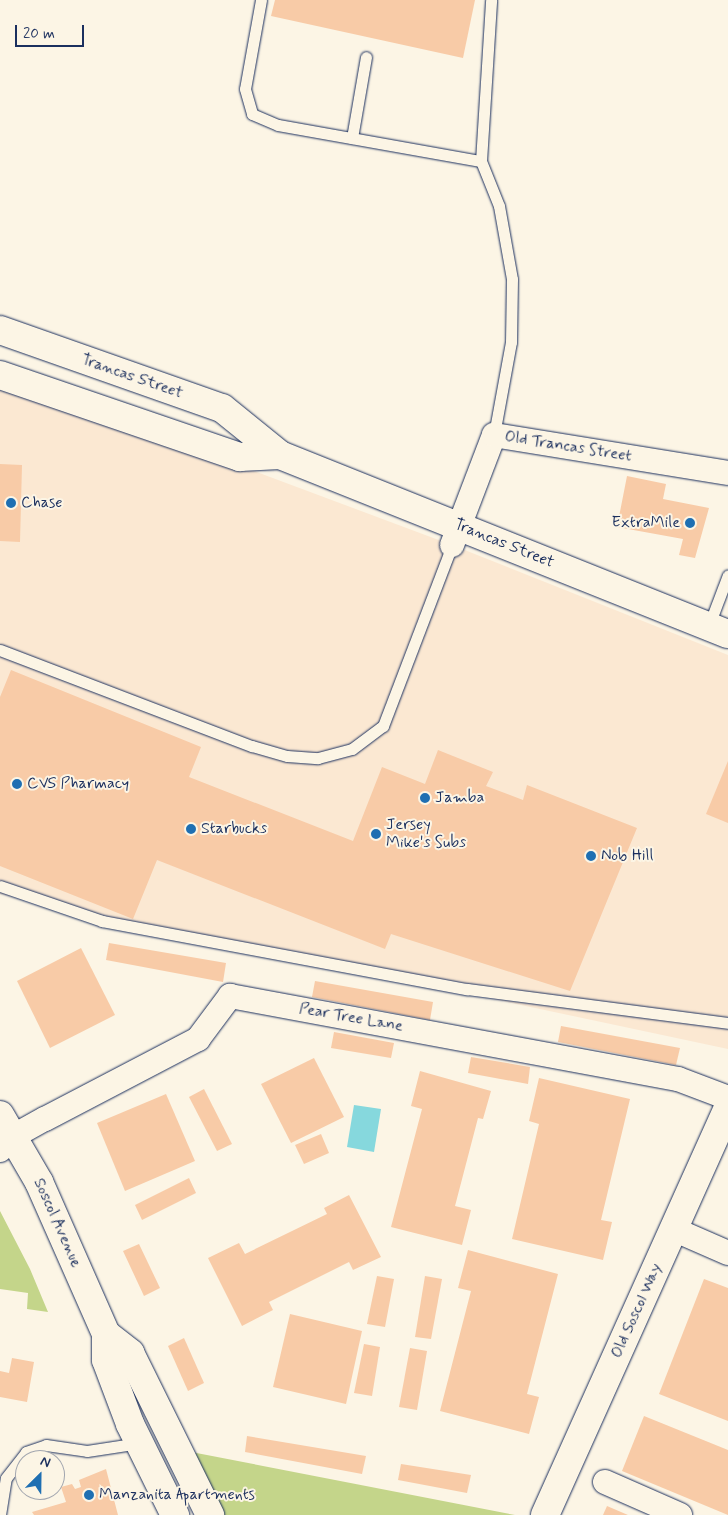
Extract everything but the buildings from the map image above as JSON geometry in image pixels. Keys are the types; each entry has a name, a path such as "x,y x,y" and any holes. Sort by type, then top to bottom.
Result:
{"main road":[{"name":"Trancas Street","path":"0,330 222,408 280,455 455,535 718,630"},
{"name":"Trancas Street","path":"3,376 240,457 280,455"},
{"name":"Old Soscol Way","path":"545,1515 728,1106"},
{"name":"Soscol Avenue","path":"3,1135 36,1174 106,1334 106,1360 139,1443 175,1515"},
{"name":"Soscol Avenue","path":"106,1334 130,1352 210,1515"}],"street":[{"name":"Old Trancas Street","path":"455,535 494,436 728,473"},
{"name":"Pear Tree Lane","path":"3,1135 198,1039 230,996 678,1080 728,1098"},
{"path":"673,1229 728,1252"},
{"path":"606,1482 680,1515"}],"lane":[{"path":"261,0 245,89 252,114 278,125 481,161"},
{"path":"491,0 481,161 499,206 512,279 511,342 494,436"},
{"path":"352,138 366,57"},
{"path":"0,650 252,746 286,756 318,758 352,749 383,726 455,535"},
{"path":"718,630 727,578"},
{"path":"0,886 112,923 467,989 728,1023"},
{"path":"0,1515 6,1478 26,1452 46,1445 87,1451 139,1443"}],"shaded area":[{"path":"0,376 452,545 728,655 728,1049 0,894"}],"green space":[{"path":"0,1211 30,1269 48,1312 27,1309 28,1293 0,1289"},
{"path":"181,1450 515,1515 210,1515"}],"water":[{"path":"354,1105 381,1109 374,1152 347,1147"}],"place":[{"name":"Chase","path":"11,503"},
{"name":"ExtraMile","path":"690,523"},
{"name":"CVS Pharmacy","path":"17,784"},
{"name":"Jamba","path":"425,798"},
{"name":"Starbucks","path":"191,829"},
{"name":"Jersey Mike's Subs","path":"376,834"},
{"name":"Nob Hill","path":"591,856"},
{"name":"Manzanita Apartments","path":"89,1495"}]}
